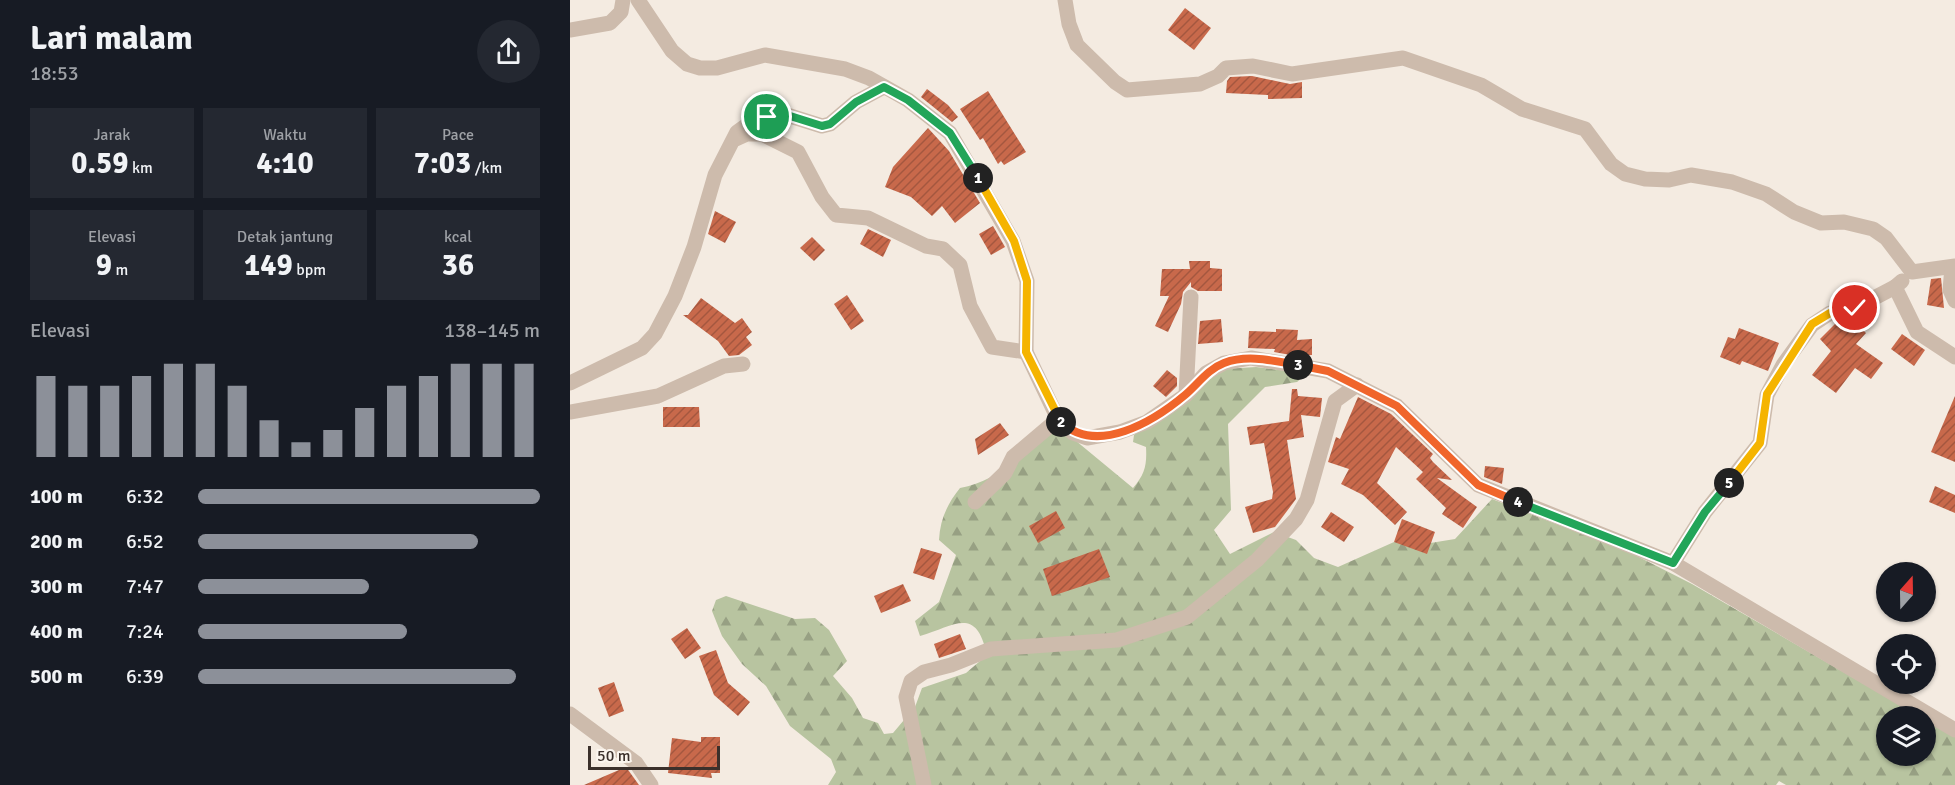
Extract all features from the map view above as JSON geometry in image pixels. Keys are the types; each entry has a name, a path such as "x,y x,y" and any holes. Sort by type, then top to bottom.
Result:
{"street":[{"path":"570,30 610,23 621,12 623,0"},
{"path":"638,0 646,7 672,51 687,64 700,68 717,68 765,55 845,69 908,100 950,133 1014,241 1027,281 1026,352 1058,419 1073,433 1087,438 1120,432 1147,422 1185,394 1206,373 1224,363 1251,358 1328,371 1397,406 1478,485 1673,563 1955,730"},
{"path":"1065,0 1077,45 1115,82 1127,90 1200,84 1218,76 1226,68 1253,66 1292,74 1403,58 1481,85 1522,108 1585,129 1611,164 1625,174 1645,179 1669,180 1691,175 1732,182 1767,194 1794,212 1821,223 1844,222 1873,230 1893,245 1912,272"},
{"path":"570,383 642,348 655,334 675,296 694,247 715,175 730,142 738,132 751,122 767,117 787,115 822,126 830,124 856,102 884,87"},
{"path":"730,142 752,133 762,134 788,146 802,155 822,197 836,215 868,218 926,246 943,249 960,265 970,306 992,347 1026,352"},
{"path":"1673,563 1705,512 1760,443 1767,394 1812,324 1830,313 1855,308 1895,287 1912,272 1953,267 1950,290 1955,301"},
{"path":"1895,287 1917,332 1955,357"},
{"path":"1185,394 1191,297"},
{"path":"570,412 658,396 724,366 743,364"},
{"path":"924,785 906,698 911,681 924,672 951,665 991,649 1117,640 1187,617 1257,560 1296,519 1307,500 1335,401 1357,385"},
{"path":"975,502 1005,473 1013,457 1058,419"},
{"path":"570,714 636,763 651,785"}],"green space":[{"path":"1256,367 1295,372 1303,377 1297,382 1265,387 1228,424 1231,510 1214,530 1230,554 1274,532 1296,540 1314,558 1338,567 1394,542 1418,545 1455,539 1492,499 1631,553 1692,584 1876,691 1876,694 1881,694 1902,706 1876,706 1876,766 1936,766 1936,726 1955,737 1955,785 1786,785 1779,781 1776,785 828,785 836,772 831,759 790,726 766,686 742,664 722,636 712,611 716,600 726,596 795,619 815,618 829,630 847,661 833,676 852,698 863,718 878,723 884,734 893,733 915,707 922,688 966,673 987,655 982,639 970,624 954,624 920,636 915,621 939,602 956,555 939,540 945,512 960,488 988,479 1000,472 1058,426 1133,488 1143,474 1146,453 1146,447 1133,442 1134,435 1224,369"}],"building":[{"path":"1185,8 1211,28 1194,50 1168,30"},
{"path":"1252,76 1290,84 1302,82 1302,98 1268,99 1268,95 1226,93 1227,81 1230,77"},
{"path":"927,89 948,105 958,117 952,122 921,97"},
{"path":"988,91 1026,152 1004,165 1001,161 998,164 983,138 980,140 960,109"},
{"path":"928,128 949,151 980,203 955,223 942,206 932,216 911,197 885,187 893,167"},
{"path":"715,211 736,222 725,243 708,234"},
{"path":"993,226 1005,247 991,255 979,234"},
{"path":"868,229 891,240 883,257 860,244"},
{"path":"812,237 825,250 814,261 800,248"},
{"path":"1189,261 1210,261 1210,268 1222,269 1222,291 1198,291 1191,287 1191,282 1183,292 1181,304 1168,332 1155,326 1169,296 1160,296 1162,269 1190,269"},
{"path":"1941,278 1944,308 1927,305 1931,279"},
{"path":"847,295 864,321 851,330 834,304"},
{"path":"701,298 735,323 742,318 752,332 746,337 752,345 739,355 729,356 718,341 683,315 688,315"},
{"path":"1221,319 1223,342 1198,344 1200,321"},
{"path":"1851,319 1866,333 1856,344 1883,363 1871,379 1855,368 1836,393 1812,375 1831,351 1820,339 1837,322"},
{"path":"1739,328 1779,343 1768,371 1742,361 1740,365 1720,357 1728,337 1735,339"},
{"path":"1276,329 1298,330 1297,340 1312,339 1312,355 1296,356 1274,352 1275,349 1248,348 1249,331 1276,332"},
{"path":"1902,334 1925,350 1914,366 1891,349"},
{"path":"1167,370 1177,378 1177,386 1166,397 1153,386"},
{"path":"1292,389 1297,389 1298,396 1322,398 1320,417 1301,415 1304,437 1287,440 1296,499 1275,527 1253,533 1245,507 1272,499 1273,492 1264,443 1250,445 1247,427 1289,421"},
{"path":"1955,396 1955,462 1931,452"},
{"path":"1358,397 1391,414 1433,454 1430,458 1452,480 1437,478 1477,507 1463,528 1442,514 1446,508 1416,479 1423,472 1396,447 1377,483 1407,512 1395,525 1363,495 1341,484 1349,469 1328,462 1336,437 1340,439"},
{"path":"663,407 699,407 700,427 663,427"},
{"path":"1000,423 1009,435 978,455 975,439"},
{"path":"1485,466 1504,468 1502,484 1484,477"},
{"path":"1935,486 1955,495 1955,513 1929,502"},
{"path":"1056,511 1065,528 1038,543 1029,526"},
{"path":"1331,512 1354,527 1344,542 1321,527"},
{"path":"1402,519 1435,532 1427,554 1394,542"},
{"path":"921,548 942,554 934,580 913,573"},
{"path":"1099,549 1110,577 1052,596 1043,569"},
{"path":"903,584 911,601 881,613 874,596"},
{"path":"687,628 701,648 685,659 671,639"},
{"path":"960,634 966,649 939,658 934,644"},
{"path":"716,650 728,683 750,702 738,716 714,695 699,656"},
{"path":"614,682 624,711 609,717 598,688"},
{"path":"701,737 720,737 720,773 711,773 712,778 668,773 672,738 701,742"},
{"path":"626,767 639,785 584,785"}],"route":[{"path":"767,117 787,115 822,126 830,124 856,102 884,87 908,100 950,133 982,183 1014,241 1027,281 1024,337 1026,352 1058,419 1073,433 1087,438 1120,432 1147,422 1185,394 1206,373 1224,363 1251,358 1328,371 1397,406 1478,485 1626,542 1673,563 1705,512 1760,443 1767,394 1783,365 1812,324 1830,313 1855,308"}]}
